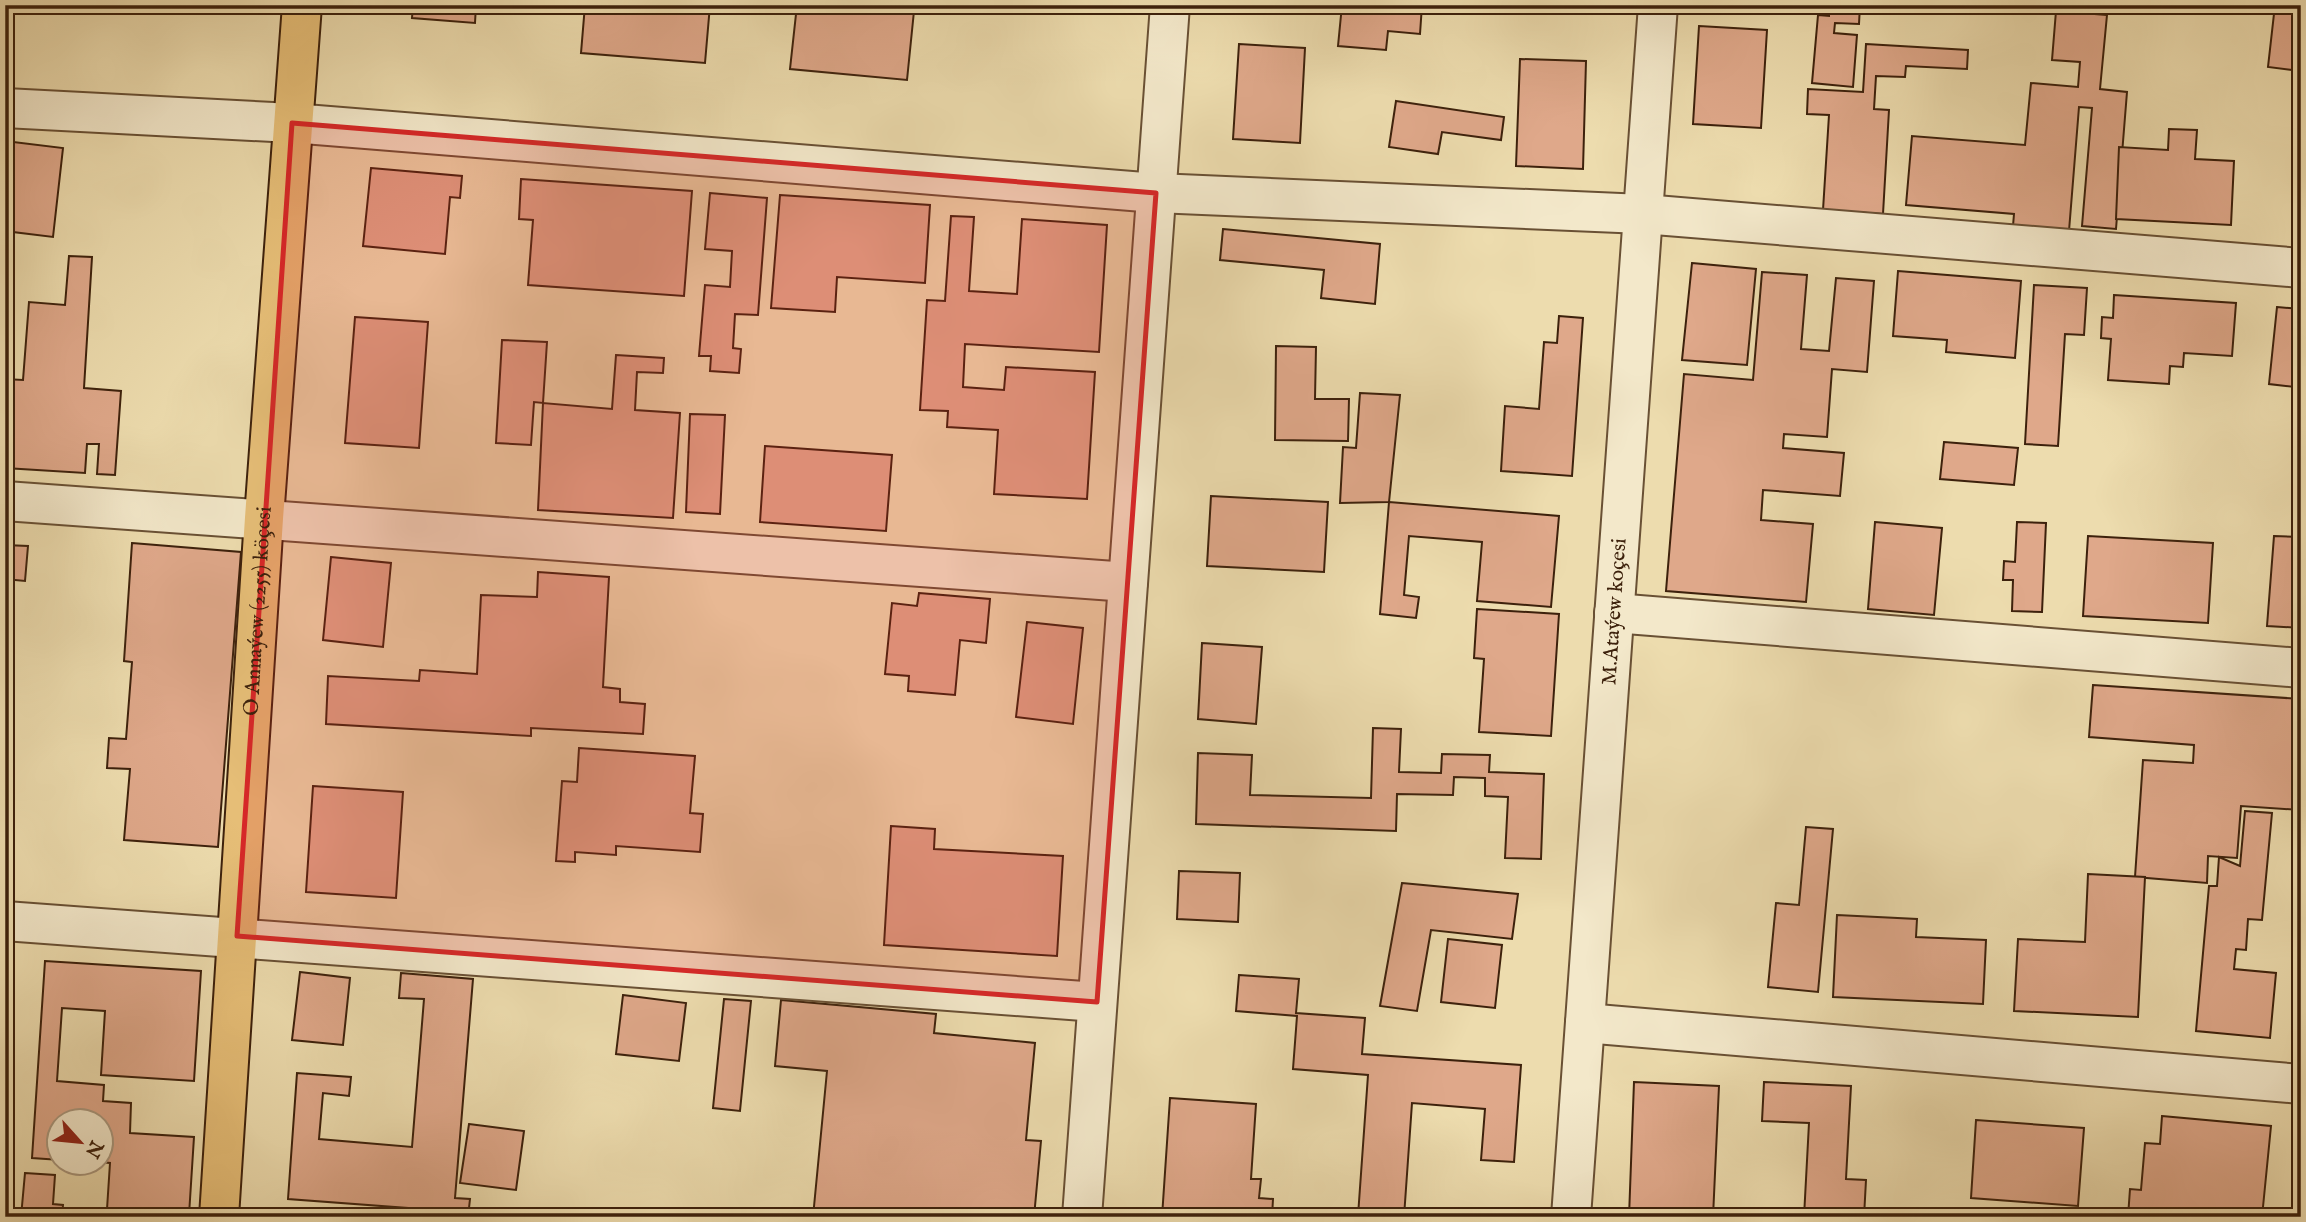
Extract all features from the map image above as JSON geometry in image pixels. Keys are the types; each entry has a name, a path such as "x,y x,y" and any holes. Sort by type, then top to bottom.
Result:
{"main road":[{"name":"O Annaýew (2255) köçesi","path":"219,1217 264,518 302,5"}],"street":[{"path":"1082,1217 1170,5"},
{"name":"M.Ataýew koçesi","path":"1571,1217 1658,5"},
{"path":"5,108 292,123 1156,193 1643,214 2301,268"},
{"path":"5,501 1128,582"},
{"path":"1614,613 2301,668"},
{"path":"5,921 237,936 1097,1002"},
{"path":"1585,1023 2301,1084"}],"highlighted area":[{"path":"292,123 1156,193 1097,1002 237,936"}],"building":[{"path":"413,5 476,5 475,23 412,18"},
{"path":"585,5 710,5 705,63 581,53"},
{"path":"797,5 861,5 914,11 907,80 790,69"},
{"path":"1342,5 1394,9 1395,5 1422,5 1420,34 1388,31 1386,50 1338,46"},
{"path":"1829,5 1860,5 1859,24 1835,23 1834,33 1857,35 1853,87 1812,83 1818,15 1829,16"},
{"path":"2275,5 2301,5 2301,71 2268,67"},
{"path":"2056,11 2107,15 2100,89 2127,92 2116,229 2082,226 2092,108 2079,107 2069,231 2013,226 2014,214 1906,205 1912,136 2025,145 2031,83 2078,87 2080,62 2052,60"},
{"path":"1699,26 1767,30 1761,128 1693,124"},
{"path":"1239,44 1305,48 1300,143 1233,139"},
{"path":"1866,44 1968,50 1967,69 1906,66 1905,77 1876,76 1874,109 1889,110 1883,214 1823,210 1829,115 1807,114 1808,89 1863,92"},
{"path":"1520,59 1586,61 1583,169 1516,166"},
{"path":"1396,101 1504,117 1501,140 1442,132 1438,154 1389,147"},
{"path":"2169,129 2197,130 2195,159 2234,161 2231,225 2116,219 2119,147 2168,150"},
{"path":"5,141 63,148 53,237 5,231"},
{"path":"371,168 462,176 460,198 450,197 445,254 363,246"},
{"path":"521,179 692,191 684,296 528,285 533,220 519,219"},
{"path":"710,193 767,198 758,315 735,314 733,348 741,349 739,373 710,371 711,356 699,356 705,285 730,287 732,251 705,249"},
{"path":"780,195 930,205 925,283 837,277 835,312 771,308"},
{"path":"951,216 974,217 969,291 1017,294 1022,219 1107,225 1099,352 965,344 963,387 1004,390 1006,367 1095,372 1087,499 994,494 998,430 947,427 948,411 920,410 927,300 945,301"},
{"path":"1223,229 1380,244 1375,304 1321,298 1324,270 1220,260"},
{"path":"69,256 92,257 84,388 121,391 115,475 97,474 99,444 87,444 85,473 5,468 5,379 23,380 29,302 65,305"},
{"path":"1692,263 1756,269 1747,365 1682,360"},
{"path":"1898,271 2021,281 2015,358 1946,352 1947,340 1893,336"},
{"path":"1762,272 1807,275 1801,349 1829,351 1836,278 1874,281 1867,372 1832,369 1827,437 1784,434 1783,448 1844,453 1840,496 1763,490 1761,520 1813,524 1806,602 1666,591 1684,374 1753,380"},
{"path":"2034,285 2087,288 2084,335 2065,334 2058,446 2025,444"},
{"path":"2114,295 2236,303 2232,356 2184,353 2183,367 2170,366 2169,384 2108,380 2111,339 2101,338 2102,317 2113,318"},
{"path":"2277,307 2301,309 2301,370 2297,369 2295,387 2269,384"},
{"path":"1559,316 1583,318 1572,476 1501,471 1505,406 1539,409 1544,342 1557,343"},
{"path":"355,317 428,322 419,448 345,443"},
{"path":"502,340 547,342 543,403 534,402 531,445 496,443"},
{"path":"1276,346 1316,347 1315,399 1349,399 1348,441 1275,440"},
{"path":"616,355 664,358 663,373 637,372 635,410 680,413 673,518 538,510 543,403 612,409"},
{"path":"1360,393 1400,395 1389,502 1340,503 1343,447 1356,448"},
{"path":"690,414 725,415 720,514 686,512"},
{"path":"1944,442 2018,448 2014,485 1940,479"},
{"path":"765,446 892,455 886,531 760,522"},
{"path":"1211,496 1328,502 1324,572 1207,566"},
{"path":"1389,502 1559,516 1551,607 1477,601 1482,542 1409,536 1404,595 1419,597 1416,618 1380,614"},
{"path":"1875,522 1942,528 1934,615 1868,609"},
{"path":"2017,522 2046,523 2042,612 2012,611 2013,580 2003,580 2004,561 2015,562"},
{"path":"2088,536 2213,543 2208,623 2083,616"},
{"path":"2274,536 2301,537 2301,628 2267,626"},
{"path":"132,543 241,552 218,847 124,840 130,769 107,768 109,738 126,739 132,662 124,661"},
{"path":"5,545 28,546 25,581 5,579"},
{"path":"331,557 391,563 383,647 323,640"},
{"path":"538,572 609,577 603,687 620,689 620,702 645,704 643,734 531,728 531,736 326,724 328,676 419,681 420,670 477,674 481,595 537,597"},
{"path":"919,593 990,599 986,643 960,640 955,695 908,691 909,676 885,674 892,603 917,606"},
{"path":"1477,609 1559,614 1551,736 1479,732 1484,659 1474,658"},
{"path":"1027,622 1083,628 1073,724 1016,717"},
{"path":"1202,643 1262,647 1256,724 1198,719"},
{"path":"2093,685 2301,699 2301,810 2241,806 2237,858 2208,856 2207,883 2135,877 2143,760 2193,763 2194,745 2089,737"},
{"path":"1373,728 1401,729 1399,772 1441,773 1442,754 1490,755 1489,772 1544,774 1541,859 1505,858 1508,797 1485,796 1485,778 1454,777 1453,795 1397,794 1396,831 1196,824 1198,753 1252,755 1250,795 1371,798"},
{"path":"579,748 695,756 690,813 703,814 700,852 616,846 616,855 575,852 575,862 556,861 562,781 577,782"},
{"path":"313,786 403,792 396,898 306,892"},
{"path":"2245,811 2272,813 2262,920 2248,919 2246,950 2236,949 2234,969 2276,973 2270,1038 2196,1031 2209,886 2217,886 2219,857 2240,866"},
{"path":"891,826 935,829 934,849 1063,856 1057,956 884,945"},
{"path":"1806,827 1833,829 1818,992 1768,987 1776,903 1799,905"},
{"path":"1179,871 1240,873 1238,922 1177,919"},
{"path":"2088,874 2145,877 2138,1017 2014,1011 2018,939 2085,942"},
{"path":"1402,883 1518,894 1512,939 1431,930 1417,1011 1380,1006"},
{"path":"1837,915 1917,919 1916,937 1986,940 1983,1004 1833,997"},
{"path":"1448,939 1502,945 1495,1008 1441,1002"},
{"path":"45,961 201,971 194,1081 101,1075 105,1011 62,1008 57,1081 104,1085 103,1101 131,1103 130,1133 194,1137 189,1215 107,1209 109,1176 116,1176 116,1106 46,1106 46,1159 32,1158"},
{"path":"300,972 350,978 343,1045 292,1040"},
{"path":"401,973 473,979 455,1198 470,1199 468,1217 421,1217 421,1209 288,1199 297,1073 351,1077 349,1096 323,1093 319,1139 412,1147 424,999 399,998"},
{"path":"1239,975 1299,979 1296,1013 1365,1018 1362,1054 1521,1065 1514,1162 1481,1160 1485,1109 1412,1103 1404,1217 1358,1216 1368,1075 1293,1069 1297,1016 1236,1011"},
{"path":"623,995 686,1003 679,1061 616,1054"},
{"path":"724,999 751,1001 740,1111 713,1108"},
{"path":"781,1000 936,1014 934,1033 1035,1043 1026,1140 1041,1141 1034,1217 813,1217 827,1071 775,1066"},
{"path":"1634,1082 1719,1086 1713,1217 1629,1217"},
{"path":"1764,1082 1851,1086 1846,1179 1866,1180 1864,1217 1804,1217 1809,1123 1762,1121"},
{"path":"1170,1098 1256,1104 1251,1179 1261,1179 1259,1198 1273,1199 1272,1217 1162,1217"},
{"path":"2162,1116 2271,1126 2262,1217 2128,1217 2130,1189 2141,1190 2145,1143 2160,1144"},
{"path":"1976,1120 2084,1128 2078,1206 1971,1198"},
{"path":"469,1124 524,1131 516,1190 460,1183"},
{"path":"25,1173 55,1176 53,1204 63,1205 62,1217 21,1217"},
{"path":"683,1208 740,1212 740,1217 682,1217"},
{"path":"2023,1210 2047,1212 2046,1217 2023,1217"}]}
